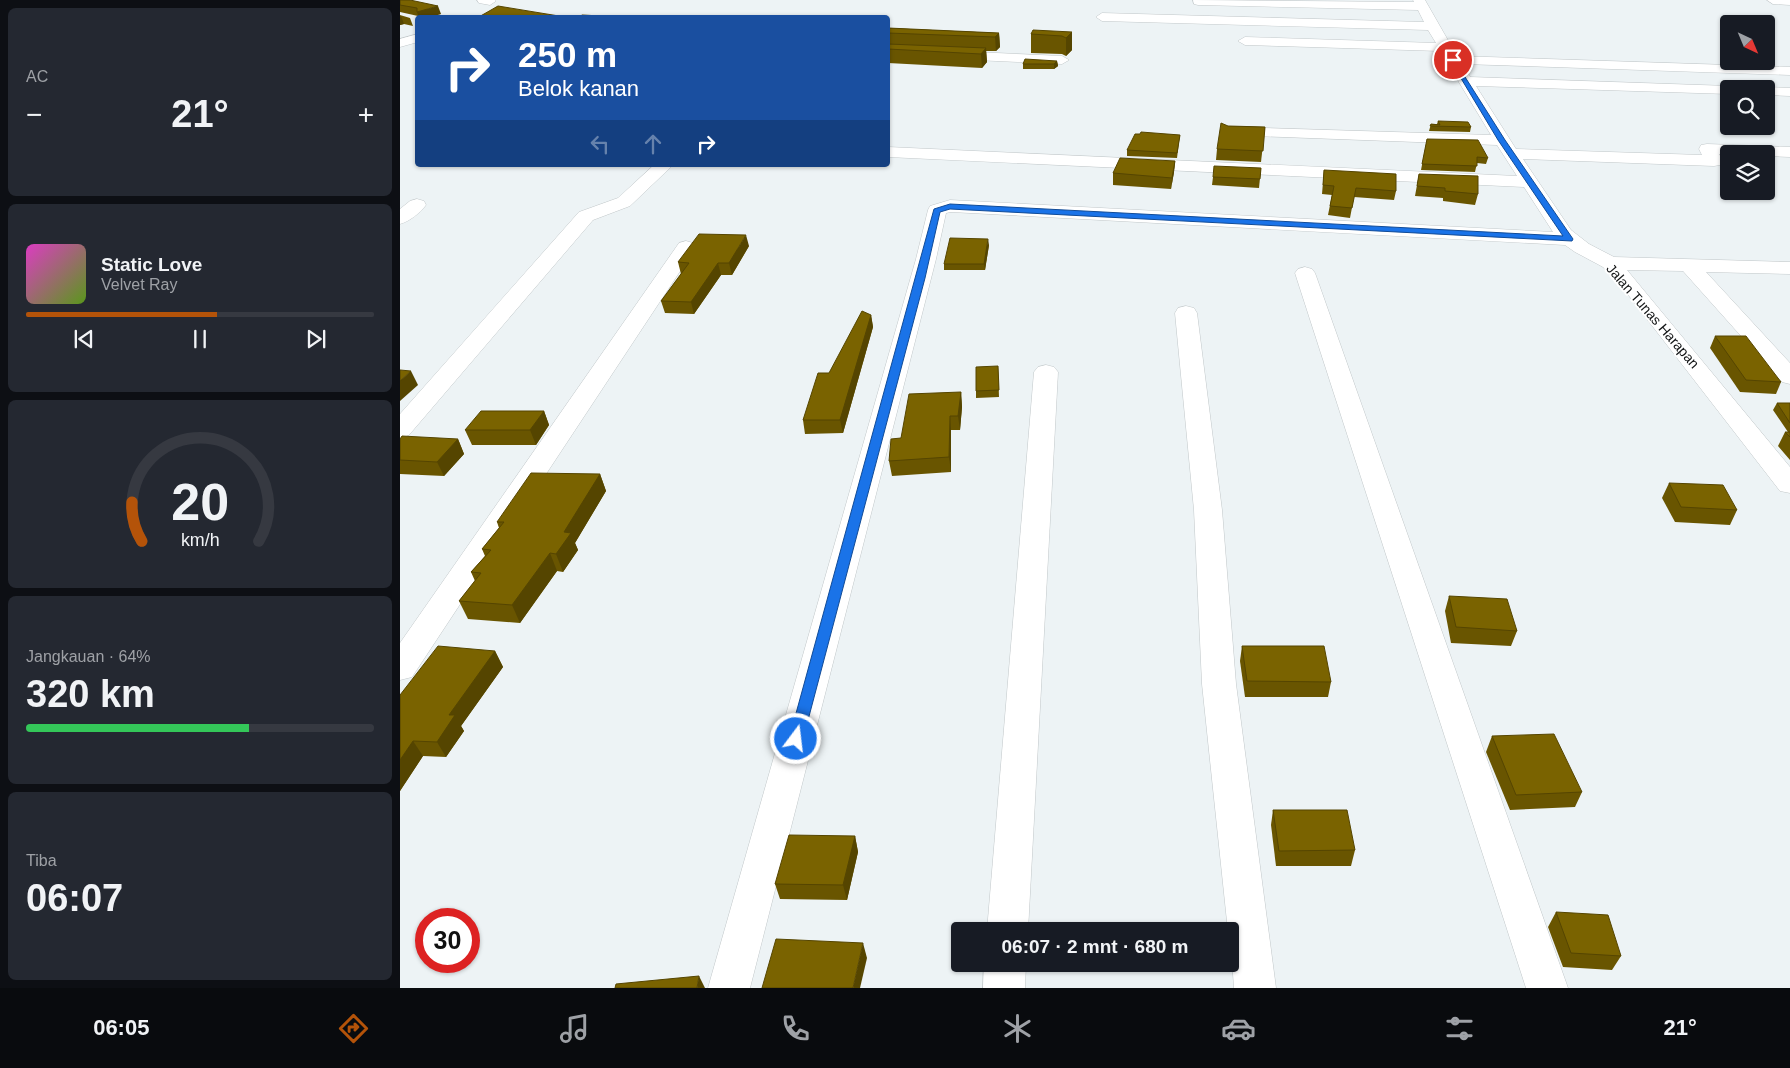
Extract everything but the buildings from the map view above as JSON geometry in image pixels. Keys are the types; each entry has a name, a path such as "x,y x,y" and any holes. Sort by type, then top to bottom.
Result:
{"street":[{"path":"1773,0 1790,0"},
{"path":"1184,1 1420,3"},
{"name":"Jalan Tunas Harapan","path":"1420,3 1432,26 1507,147 1564,234 1569,239 1610,263 1633,288 1790,485"},
{"path":"1102,17 1432,26"},
{"path":"400,43 415,39"},
{"path":"1246,41 1790,71"},
{"path":"890,52 1062,60"},
{"path":"1466,81 1720,90"},
{"path":"1775,91 1790,92"},
{"path":"1232,132 1507,147 1714,161 1707,149 1790,152"},
{"path":"890,152 1531,182"},
{"path":"400,430 586,216 624,202 662,167"},
{"path":"400,218 417,205"},
{"path":"729,988 923,269 937,210 950,206 1569,239"},
{"path":"400,668 686,247"},
{"path":"1610,263 1790,268"},
{"path":"1689,265 1790,377"},
{"path":"1305,273 1547,988"},
{"path":"1186,313 1208,510 1219,684 1254,988"},
{"path":"1008,922 1046,372"},
{"path":"1004,988 1005,972"}],"route":[{"path":"796,739 926,259 937,210 950,206 1569,239 1502,140 1453,60"}]}
